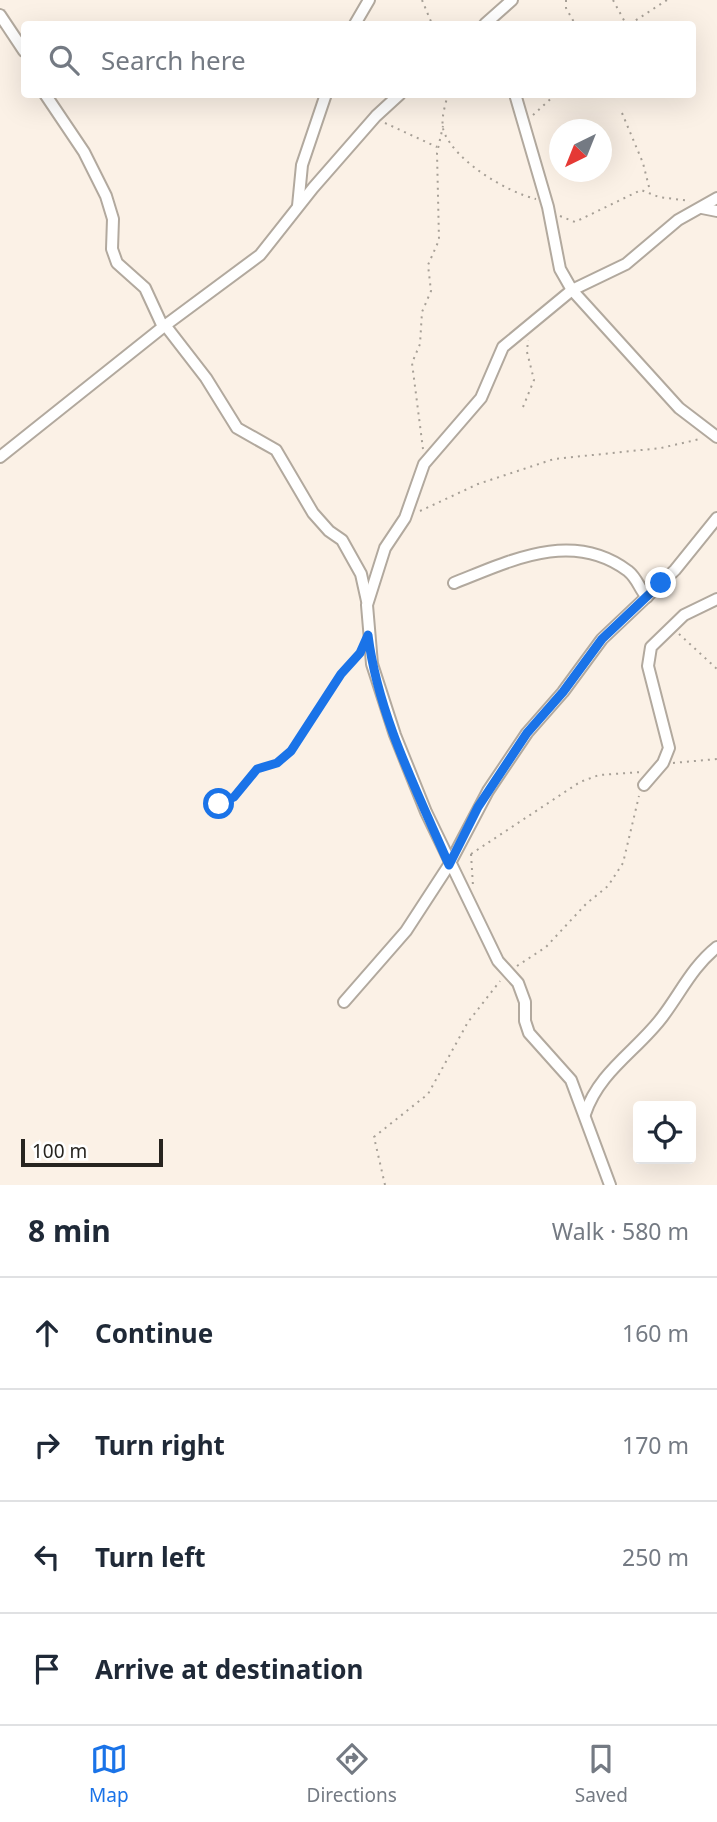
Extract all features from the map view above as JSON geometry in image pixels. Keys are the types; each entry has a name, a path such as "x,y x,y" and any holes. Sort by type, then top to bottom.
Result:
{"street":[{"path":"357,21 369,0"},
{"path":"493,21 512,0"},
{"path":"0,15 21,46"},
{"path":"49,98 84,152 106,196 113,219 113,249 117,263 126,275 145,288 164,326 206,378 237,428 276,450 313,513 329,531 342,540 361,574 367,605 372,664 385,709 449,865 474,905 498,961 518,983 523,995 529,1034 571,1080 610,1185"},
{"path":"298,209 302,165 325,98"},
{"path":"0,457 164,326 260,256 376,116 396,98"},
{"path":"516,98 547,205 560,269 572,290 653,381 716,437"},
{"path":"367,605 385,548 405,518 424,464 481,398 498,355 523,329 572,290 626,264 678,220 717,198"},
{"path":"701,209 717,211"},
{"path":"344,1002 406,931 449,865 488,790 527,733 563,692 602,639 675,569 717,518"},
{"path":"454,583 533,553 558,549 586,552 616,564 636,578 647,597"},
{"path":"644,785 663,763 669,748 648,656 651,647 670,625 717,599"},
{"path":"585,1114 593,1095 612,1069 655,1025 686,979 717,947"}],"path":[{"path":"422,0 431,21"},
{"path":"566,0 566,8 573,21"},
{"path":"612,0 624,21"},
{"path":"635,21 667,0"},
{"path":"424,464 422,426 412,363 420,344 422,312 431,290 428,265 439,240 438,147 447,98"},
{"path":"523,122 551,98"},
{"path":"622,113 643,163 650,192"},
{"path":"376,116 438,147"},
{"path":"443,126 454,147 503,188 547,205 572,222 637,191 688,201 701,209"},
{"path":"523,329 528,340 527,352 534,380 523,407"},
{"path":"405,518 478,484 554,459 661,448 716,437"},
{"path":"670,625 717,669"},
{"path":"219,804 234,797 257,769 277,763 291,751 341,674 360,653 368,635"},
{"path":"663,763 717,759"},
{"path":"471,853 580,782 600,775 653,772"},
{"path":"384,1185 374,1136 428,1094 474,1013 507,973 546,947 586,904 608,886 623,863 644,785"},
{"path":"464,835 471,853 474,905"}],"route":[{"path":"219,804 234,797 257,769 277,763 291,751 341,674 360,653 368,635 372,664 385,709 449,865 488,790 527,733 563,692 602,639 661,583"}]}
